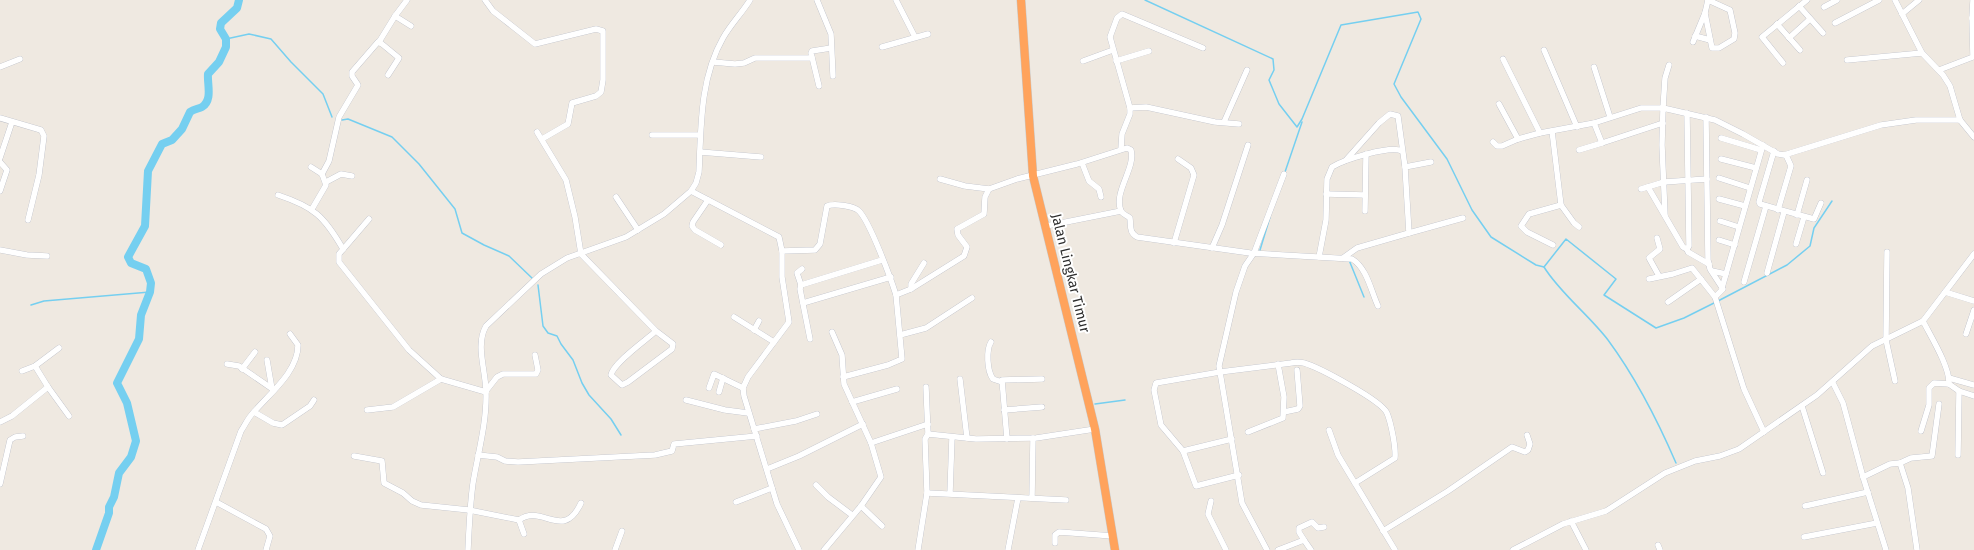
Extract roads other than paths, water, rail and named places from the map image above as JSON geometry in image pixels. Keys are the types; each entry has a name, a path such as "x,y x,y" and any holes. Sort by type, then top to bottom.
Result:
{"highway":[{"name":"Jalan Lingkar Timur","path":"1021,0 1033,176 1095,429 1115,550"}],"street":[{"path":"322,174 329,161 339,117 358,85 352,76 352,72 374,45 379,42 407,0"},
{"path":"486,0 493,11 535,44 596,29 603,31 602,92 596,96 572,102 568,124 542,139"},
{"path":"468,550 469,510 486,391 481,340 486,326 541,274 567,258 626,237 664,214 692,191 699,172 703,100 713,62 723,37 750,0"},
{"path":"818,0 829,25 833,76"},
{"path":"896,0 915,37"},
{"path":"1693,42 1705,13 1708,0 1730,10 1735,33 1734,39 1719,48 1712,48 1705,13"},
{"path":"1783,63 1762,38 1807,0"},
{"path":"1824,7 1837,0"},
{"path":"1835,23 1879,0"},
{"path":"1895,0 1922,53 1939,70 1950,86 1960,120 1974,137"},
{"path":"1902,14 1919,0"},
{"path":"1939,70 1973,56 1973,0"},
{"path":"1799,6 1823,33"},
{"path":"1121,149 1122,134 1130,114 1130,108 1113,50 1111,34 1117,18 1122,14 1203,48"},
{"path":"395,16 411,26"},
{"path":"1789,38 1810,19"},
{"path":"1777,24 1800,50"},
{"path":"882,47 928,34"},
{"path":"1695,36 1710,40"},
{"path":"379,42 399,58 388,75"},
{"path":"820,86 812,58 812,51 831,48"},
{"path":"1083,61 1113,50"},
{"path":"1544,50 1577,127"},
{"path":"1116,61 1149,52"},
{"path":"1846,60 1922,53"},
{"path":"713,62 734,64 744,63 755,58 812,58"},
{"path":"0,67 20,59"},
{"path":"1503,59 1540,133"},
{"path":"1665,215 1662,144 1665,78 1669,65"},
{"path":"1594,67 1610,117"},
{"path":"1224,122 1247,70"},
{"path":"1499,104 1518,139"},
{"path":"1130,108 1146,107 1215,122 1239,124"},
{"path":"1493,142 1497,146 1502,146 1518,139 1540,133 1594,123 1641,108 1663,108 1706,117 1743,134 1762,148"},
{"path":"1687,113 1689,246 1687,249"},
{"path":"1346,160 1379,123 1393,114 1398,116 1405,167 1409,233"},
{"path":"1706,117 1709,264 1722,288"},
{"path":"0,118 41,130 44,136 39,174 28,220"},
{"path":"1721,138 1786,155 1881,125 1916,120 1960,120"},
{"path":"0,158 12,122"},
{"path":"1594,123 1602,143"},
{"path":"1579,150 1663,123"},
{"path":"1552,131 1561,205 1574,223 1579,227"},
{"path":"537,132 566,180 575,216 581,254 656,331 673,344 672,349 624,385 618,383 611,375 612,371 656,331"},
{"path":"652,135 700,135"},
{"path":"1212,248 1222,225 1248,145"},
{"path":"940,179 964,186 989,189 1082,163 1121,149 1129,148 1132,154 1121,192 1121,211"},
{"path":"1715,297 1722,292 1734,244 1762,148"},
{"path":"1319,257 1326,220 1326,194 1329,172 1338,163 1366,154 1396,149 1402,151"},
{"path":"1774,151 1759,202 1781,211 1804,217 1816,218 1820,203"},
{"path":"700,152 761,157"},
{"path":"1366,154 1366,211"},
{"path":"1767,273 1791,166 1786,155"},
{"path":"1174,243 1194,175 1191,168 1178,159"},
{"path":"1721,159 1756,168"},
{"path":"0,162 7,170 0,191"},
{"path":"1405,167 1431,162"},
{"path":"1082,163 1089,181 1099,189 1101,197"},
{"path":"311,167 322,174 326,182 326,186 312,209"},
{"path":"326,182 341,174 352,176"},
{"path":"1267,550 1242,502 1239,475 1220,372 1220,357 1236,292 1246,266 1254,253 1284,174"},
{"path":"1719,178 1750,188"},
{"path":"1641,189 1664,182 1707,179"},
{"path":"1797,215 1807,180"},
{"path":"1648,187 1683,247 1687,249 1688,252 1709,264"},
{"path":"896,295 911,288 964,256 967,247 958,235 957,229 984,214 985,197 989,189"},
{"path":"692,191 779,237 782,251 782,277 789,322 748,377 744,388 748,413 757,436 772,488 785,522 799,550"},
{"path":"1326,194 1365,195"},
{"path":"278,195 312,209 330,227 343,249"},
{"path":"616,197 638,230"},
{"path":"1720,199 1745,206"},
{"path":"708,200 693,222 692,226 695,230 721,245"},
{"path":"782,251 810,250 818,247 826,208 829,204 858,210 863,216 891,277 896,295 902,355 900,361 843,377"},
{"path":"1553,245 1527,232 1522,227 1521,223 1529,214 1561,205"},
{"path":"1744,282 1766,206"},
{"path":"1046,226 1121,211 1129,217 1131,232 1137,237 1254,253 1352,259 1357,262 1363,270 1378,306"},
{"path":"1796,244 1804,217"},
{"path":"1343,258 1357,248 1463,218"},
{"path":"369,219 338,256 341,264 409,350 441,379 486,391"},
{"path":"1720,221 1739,227"},
{"path":"1657,238 1660,249 1649,258 1659,276"},
{"path":"1719,240 1734,244"},
{"path":"0,250 27,256 47,256"},
{"path":"1887,252 1886,340 1895,381"},
{"path":"1513,550 1551,529 1571,521 1606,511 1665,473 1695,461 1732,452 1764,432 1833,383 1863,353 1923,320 1974,254"},
{"path":"801,285 882,260"},
{"path":"911,288 924,263"},
{"path":"1649,279 1692,268 1715,297 1744,389 1764,432"},
{"path":"802,269 797,273 801,285 800,289 810,339"},
{"path":"1712,270 1726,274"},
{"path":"803,303 891,277"},
{"path":"1668,302 1701,279"},
{"path":"1945,292 1974,301"},
{"path":"900,335 926,328 972,298"},
{"path":"1966,334 1974,310"},
{"path":"734,317 774,342"},
{"path":"1923,320 1949,381 1959,391 1974,396"},
{"path":"754,330 759,321"},
{"path":"824,550 840,534 852,515 861,506 881,477 871,443 844,384 842,354 832,332"},
{"path":"198,550 216,502 230,456 241,431 254,412 273,389 281,382 296,358 298,345 290,334"},
{"path":"991,342 988,348 990,374 993,380 1002,382 1003,380 1042,379"},
{"path":"22,371 35,366 59,348"},
{"path":"242,369 255,352"},
{"path":"486,391 497,378 503,374 536,374 538,370 536,355"},
{"path":"267,360 273,389"},
{"path":"1239,475 1196,486 1182,451 1161,425 1154,390 1156,383 1278,364 1302,362 1317,368 1346,383 1382,406 1387,412 1395,458 1355,483"},
{"path":"227,364 237,365 273,389"},
{"path":"1248,432 1283,418 1284,412 1278,364"},
{"path":"35,366 69,416"},
{"path":"1284,412 1300,407 1297,370"},
{"path":"709,388 714,374 744,388"},
{"path":"719,392 723,378"},
{"path":"367,410 393,407 441,379"},
{"path":"960,379 967,438"},
{"path":"1921,431 1929,404 1929,388 1934,383 1949,381 1974,385"},
{"path":"1002,382 1007,439"},
{"path":"1833,383 1843,403 1863,477 1886,550"},
{"path":"0,422 12,416 48,387"},
{"path":"918,550 927,493 925,439 928,434 928,424 926,387"},
{"path":"852,402 896,389"},
{"path":"1958,455 1959,391"},
{"path":"254,412 276,425 282,425 310,406 314,400"},
{"path":"686,400 724,410 748,413"},
{"path":"1863,477 1890,464 1900,463 1909,458 1932,456 1939,404"},
{"path":"1802,406 1823,473"},
{"path":"1004,410 1042,407"},
{"path":"754,429 796,421 817,414"},
{"path":"767,469 799,456 863,424"},
{"path":"871,443 928,424"},
{"path":"928,434 967,438 1007,439 1033,438 1095,429"},
{"path":"1329,430 1338,455 1395,550"},
{"path":"1383,531 1448,492 1512,447 1525,452 1528,450 1530,444 1526,435"},
{"path":"0,484 10,440 15,437 23,436"},
{"path":"478,455 497,457 505,461 518,462 655,455 672,451 674,444 757,436"},
{"path":"950,493 952,437"},
{"path":"1032,498 1033,438"},
{"path":"1182,451 1232,439"},
{"path":"354,456 381,460 384,483 403,493 412,501 429,506 469,510 519,520 527,515 552,520 568,520 576,513 581,503"},
{"path":"1900,463 1908,488 1917,550"},
{"path":"816,485 828,497 852,515"},
{"path":"736,502 772,488"},
{"path":"1805,506 1868,492"},
{"path":"927,493 1066,500"},
{"path":"1008,550 1018,498"},
{"path":"1211,501 1208,514 1224,550"},
{"path":"216,502 266,529 270,536 266,550"},
{"path":"861,506 882,526"},
{"path":"519,520 524,534"},
{"path":"1571,521 1586,550"},
{"path":"1311,550 1299,532 1300,528 1312,522 1318,528 1324,527"},
{"path":"1804,537 1877,523"},
{"path":"615,550 622,531"},
{"path":"1055,543 1055,534 1059,532 1113,536"},
{"path":"1278,550 1304,540"}],"waterway":[{"path":"96,550 109,513 109,507 114,497 119,473 131,457 136,441 127,403 117,383 139,339 141,315 150,292 151,283 146,269 131,263 128,257 145,226 148,171 162,144 172,140 182,129 190,112 202,107 205,104 209,92 208,74 219,62 226,47 226,39 220,29 221,23 237,8 239,0"},
{"path":"1145,0 1273,59 1274,70 1269,80 1279,104 1297,127 1302,119 1341,25 1418,12 1421,19 1394,84 1401,97 1447,159 1472,210 1491,237 1536,265 1544,267 1558,286 1608,340 1628,369 1645,399 1676,463"},
{"path":"226,39 249,34 271,39 291,62 323,94 332,117"},
{"path":"342,120 348,119 392,137 419,164 455,209 462,233 509,256 533,279"},
{"path":"1285,172 1302,122"},
{"path":"1718,301 1787,265 1810,246 1814,228 1832,201"},
{"path":"1260,250 1270,217"},
{"path":"1544,267 1566,239 1616,279 1604,295 1656,328 1684,318 1714,303"},
{"path":"1349,260 1364,297"},
{"path":"538,285 543,326 548,333 557,336 573,360 582,383 589,395 611,419 621,435"},
{"path":"31,305 44,301 150,292"},
{"path":"1095,404 1125,400"}]}
